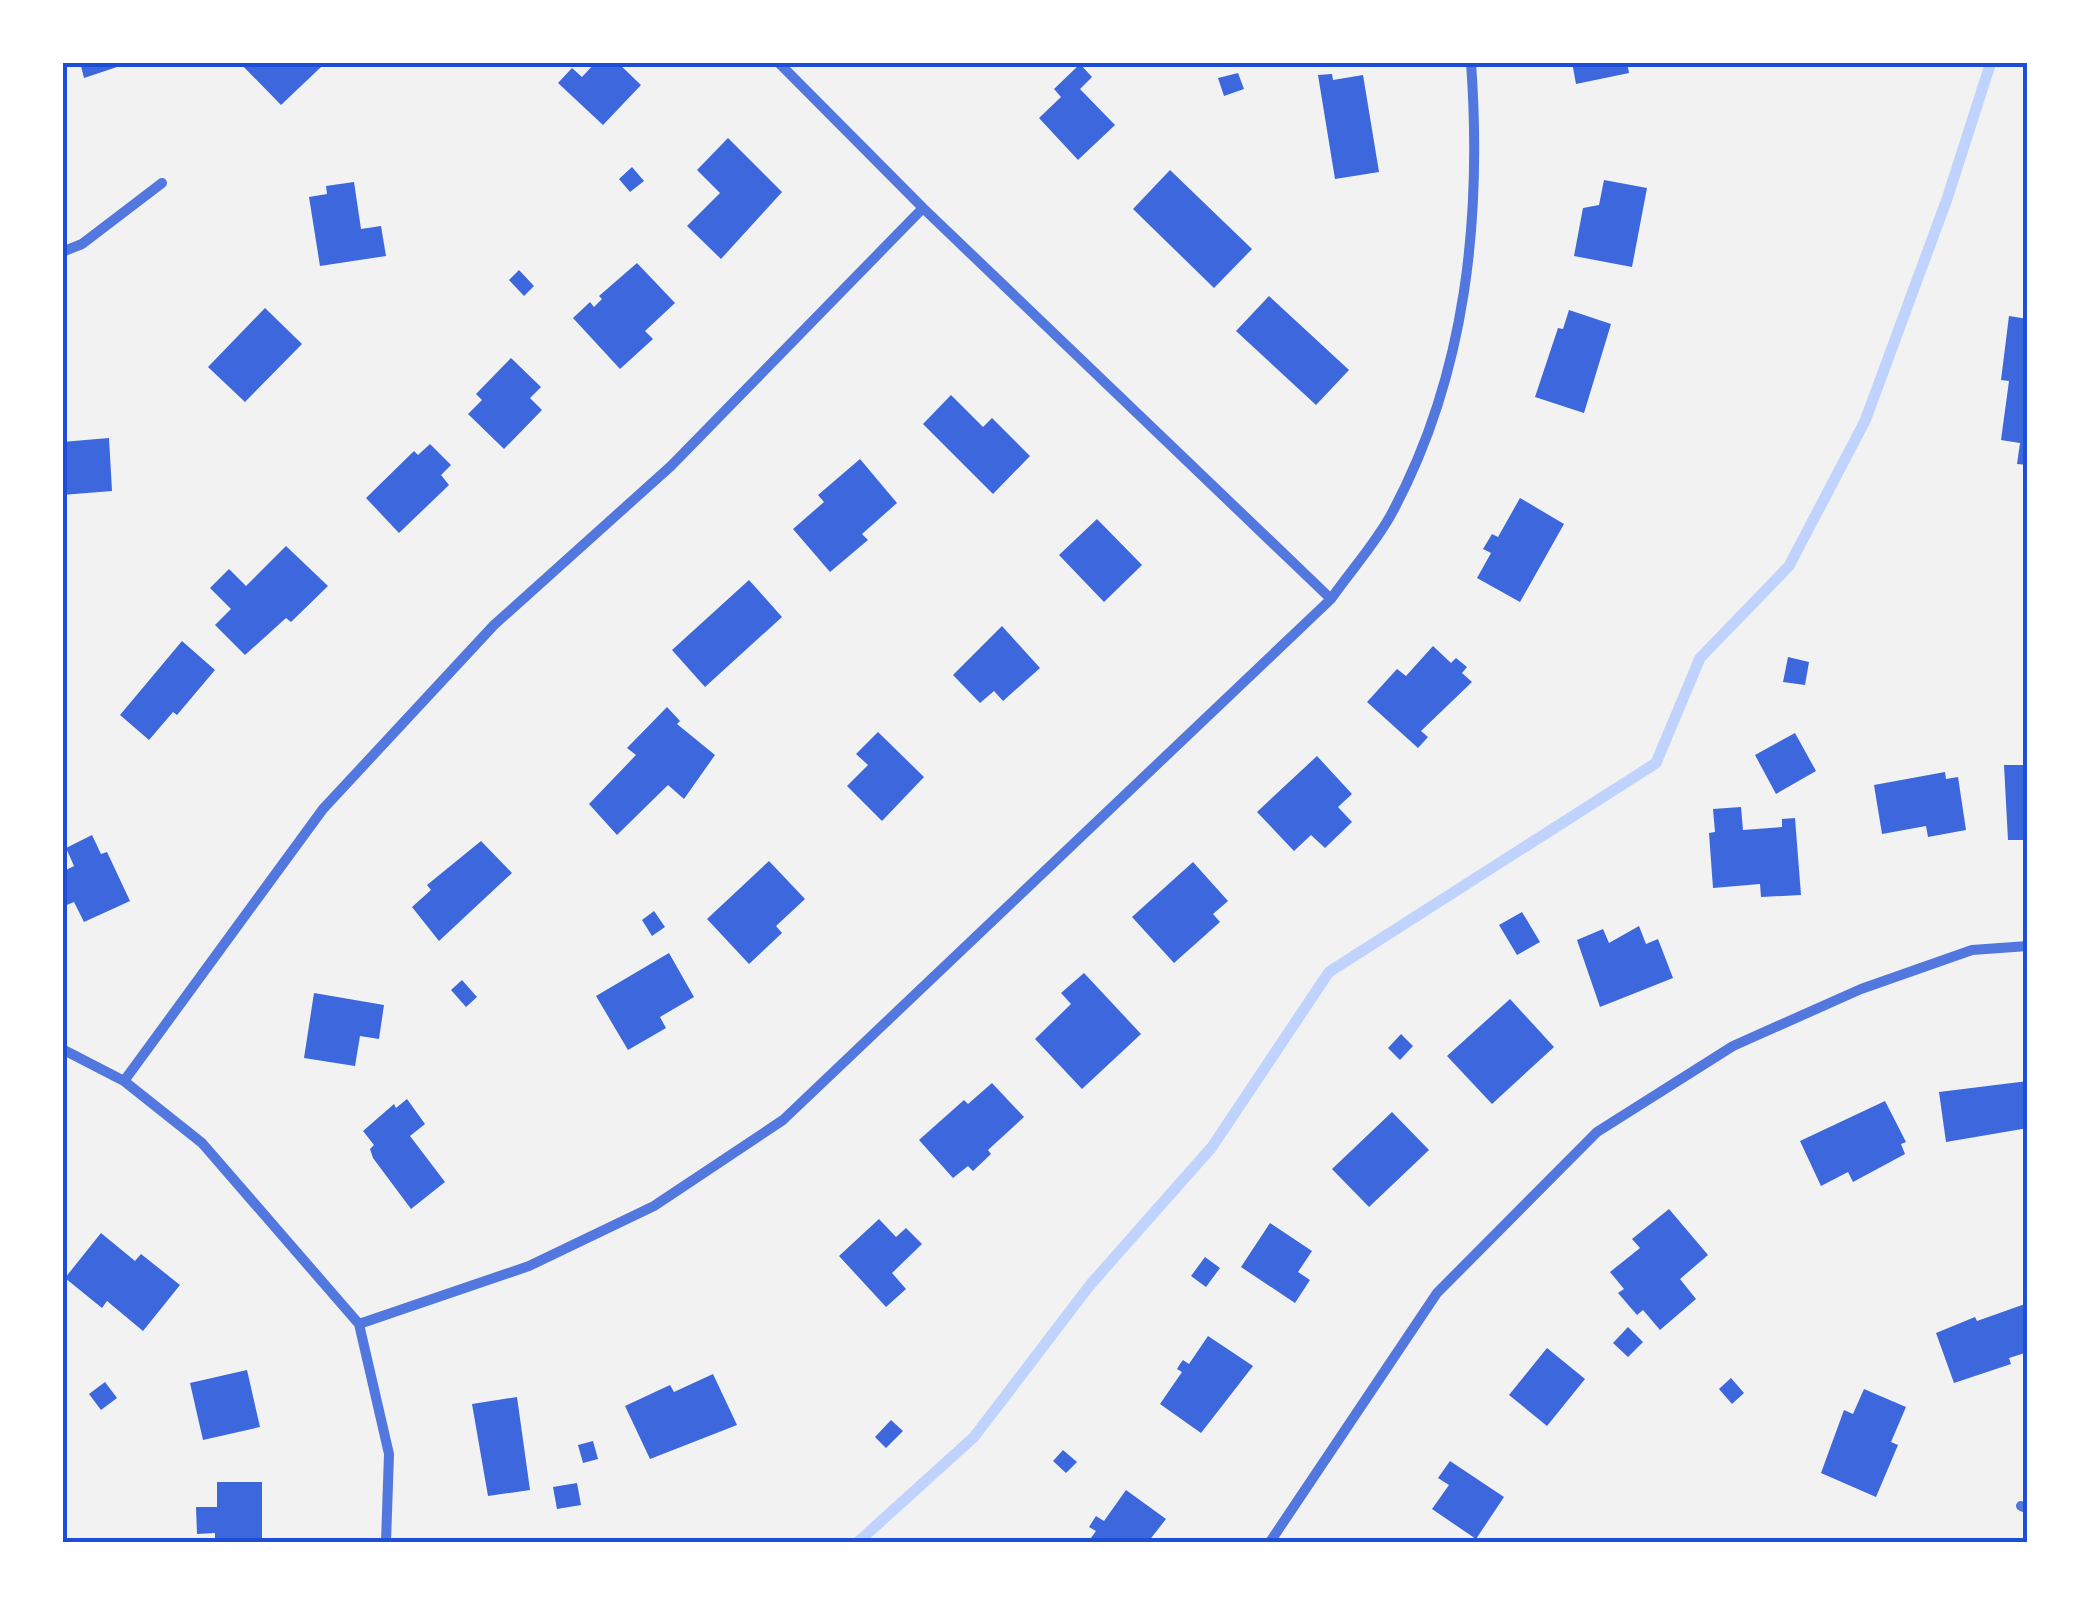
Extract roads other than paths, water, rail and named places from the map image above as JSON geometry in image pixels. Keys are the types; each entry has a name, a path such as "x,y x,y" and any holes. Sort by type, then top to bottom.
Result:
{"street":[{"path":"778,62 922,208 1331,599"},
{"path":"359,1324 530,1266 654,1206 783,1120 1331,599 1392,512 1437,410 1468,282 1477,153 1470,62"},
{"path":"62,252 82,244 162,184"},
{"path":"124,1081 323,809 494,625 670,466 922,208"},
{"path":"1270,1542 1436,1293 1597,1132 1733,1046 1861,989 1972,950 2028,946"},
{"path":"62,1050 124,1081 202,1143 359,1324 389,1454 386,1542"}],"waterway":[{"path":"858,1542 974,1437 1090,1285 1212,1147 1329,972 1656,763 1700,658 1789,566 1865,421 1947,199 1991,62"}]}
